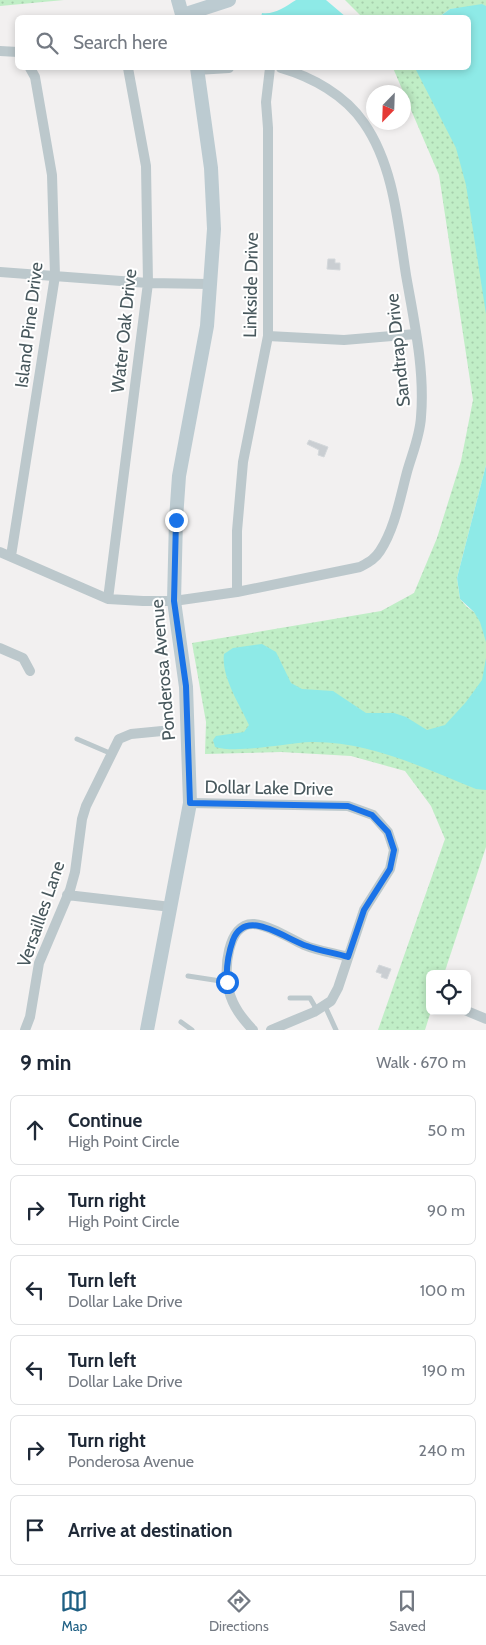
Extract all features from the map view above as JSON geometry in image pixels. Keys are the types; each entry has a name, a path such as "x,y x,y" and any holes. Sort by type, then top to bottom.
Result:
{"street":[{"path":"178,0 183,15"},
{"path":"186,15 229,0"},
{"path":"0,51 15,52"},
{"name":"Island Pine Drive","path":"11,556 55,276 52,175 35,77 31,70"},
{"name":"Water Oak Drive","path":"108,599 148,283 146,166 128,70"},
{"name":"Ponderosa Avenue","path":"147,1030 190,803 186,686 174,601 176,520 179,476 207,326 214,229 211,168 197,70"},
{"name":"Linkside Drive","path":"237,592 237,531 243,462 268,336 268,128 266,102 270,70"},
{"name":"Sandtrap Drive","path":"108,599 174,601 237,592 360,567 372,560 381,550 392,524 416,444 421,417 416,334 392,191 381,156 364,123 346,104 324,87 298,73 288,70"},
{"path":"0,272 148,283 210,284"},
{"path":"268,336 344,340 416,334"},
{"path":"0,552 108,599"},
{"path":"0,648 23,658 30,671"},
{"name":"Versailles Lane","path":"25,1030 30,1017 39,963 75,872 82,819 117,742 126,735 162,732"},
{"name":"Dollar Lake Drive","path":"190,803 348,806 372,815 388,832 394,850 390,869 364,910 338,988 331,1001 321,1008"},
{"name":"Versailles Lane","path":"67,895 170,907"},
{"path":"253,1030 234,1005 227,982 226,965 236,932 244,926 254,924 306,946 348,957"},
{"path":"271,1030 321,1008"},
{"path":"471,1013 486,1019"}],"lane":[{"path":"77,740 112,754"},
{"path":"188,976 227,982"},
{"path":"290,998 310,998 321,1008 336,1030"},
{"path":"181,1022 192,1030"}],"green space":[{"path":"0,0 64,0 0,6"},
{"path":"345,0 486,0 486,6 450,9 442,15 360,15"},
{"path":"486,40 486,465 457,578 460,599 474,612 486,613 486,847 445,970 426,970 426,1015 430,1015 425,1030 378,1030 445,839 431,806 405,771 351,756 281,752 205,754 206,722 192,643 381,611 414,593 437,538 461,461 473,400 439,175 411,110 411,85 400,85 394,70 471,70 471,63"}],"water":[{"path":"296,0 326,0 344,15 262,15 262,13 275,12"},
{"path":"482,4 486,6 486,314 466,185 456,148 416,70 471,70 471,15 442,15 450,9"},
{"path":"486,465 486,642 480,622 474,612 460,599 457,578"},
{"path":"262,644 276,652 291,683 302,689 333,691 366,713 394,713 406,717 427,730 445,725 466,702 482,680 486,658 486,790 476,789 396,757 354,746 311,742 249,749 215,747 213,740 216,736 244,732 249,725 228,681 225,672 224,654 233,648"}],"building":[{"path":"328,259 335,259 335,263 340,263 340,270 327,269"},
{"path":"309,440 328,447 324,457 318,455 319,450 307,444"},
{"path":"379,965 391,969 387,979 381,977 382,974 376,972"}],"route":[{"path":"176,520 174,601 186,686 190,803 348,806 372,815 388,832 394,850 390,869 364,910 348,957 306,946 254,924 244,926 236,932 231,945 226,965 227,982"}]}
